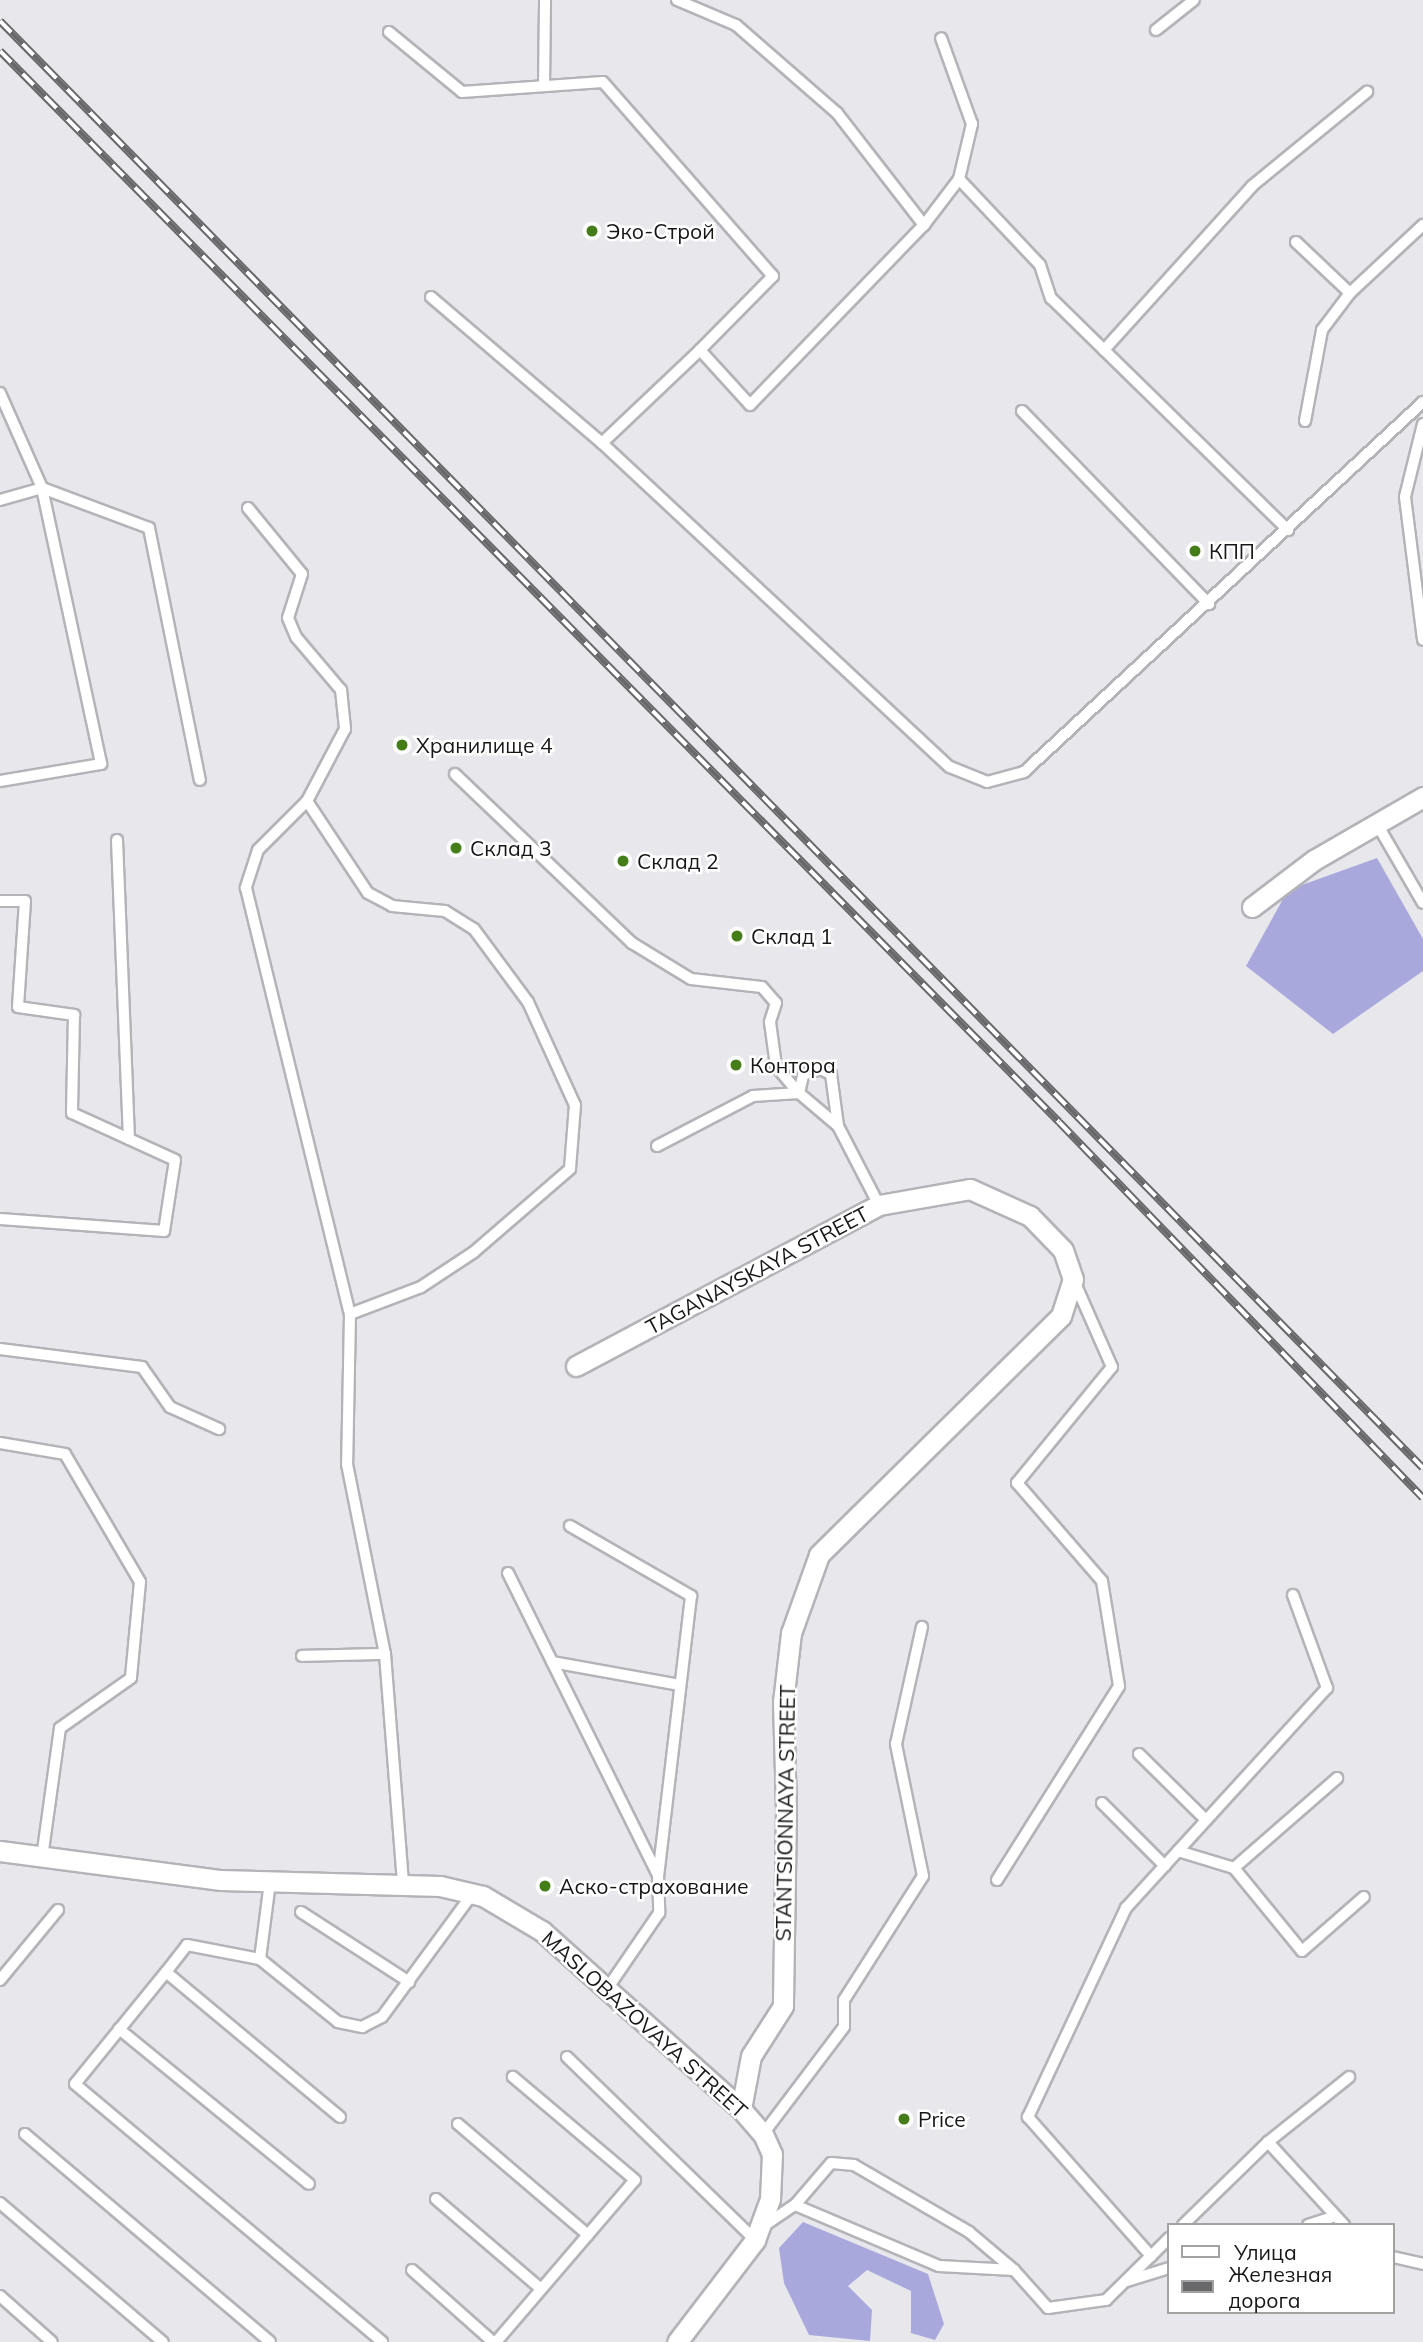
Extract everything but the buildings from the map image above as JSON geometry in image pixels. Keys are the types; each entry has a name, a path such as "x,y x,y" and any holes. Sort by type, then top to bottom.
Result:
{"street":[{"path":"1252,907 1314,860 1423,797"},
{"name":"TAGANAYSKAYA STREET","path":"576,1366 879,1205 970,1189 1030,1216 1063,1250 1073,1279"},
{"name":"STANTSIONNAYA STREET","path":"741,2109 751,2056 783,2006 786,1810 783,1702 791,1633 819,1555 1060,1316 1073,1279"},
{"name":"MASLOBAZOVAYA STREET","path":"0,1851 129,1871 270,1882 403,1883 473,1893 513,1910 609,1986 741,2109 763,2134 772,2154 772,2175 758,2234 677,2342"}],"lane":[{"path":"544,86 545,0"},
{"path":"677,0 736,25 837,114 924,225"},
{"path":"1156,30 1194,0"},
{"path":"389,32 462,92 603,82 773,276 602,443"},
{"path":"700,350 750,405 924,225 959,179 972,124 941,38"},
{"path":"1104,350 1252,186 1367,92"},
{"path":"959,179 1041,265 1051,298 1287,530"},
{"path":"1306,421 1322,330 1350,293 1423,225"},
{"path":"1296,242 1350,293"},
{"path":"431,297 602,443 950,767 987,782 1024,772 1209,604 1423,402"},
{"path":"0,393 42,488 101,764 0,781"},
{"path":"1022,411 1209,604"},
{"path":"1423,424 1405,497 1423,640"},
{"path":"0,500 42,488 149,527 200,780"},
{"path":"248,508 302,574 288,618 296,637 341,690 345,729 307,801 258,850 246,888 351,1314 347,1464 385,1654 403,1883"},
{"path":"455,774 632,943 691,979 762,987 776,1003 771,1021 776,1066 799,1093 838,1126"},
{"path":"307,801 368,893 392,906 445,911 474,929 528,1002 575,1105 570,1169 474,1252 421,1287 351,1314"},
{"path":"1377,824 1423,903"},
{"path":"117,840 130,1139"},
{"path":"0,901 24,901 18,1007 74,1015 72,1113 175,1160 164,1231 0,1219"},
{"path":"799,1093 803,1075 820,1069 831,1074 838,1126 879,1205"},
{"path":"657,1146 753,1096 799,1093"},
{"path":"997,1880 1119,1686 1102,1581 1017,1483 1112,1367 1073,1279"},
{"path":"0,1349 142,1367 170,1407 219,1429"},
{"path":"0,1443 65,1454 139,1582 131,1678 60,1728 42,1857"},
{"path":"570,1526 691,1597 658,1875 659,1913 609,1986"},
{"path":"508,1573 658,1875"},
{"path":"1151,2256 1028,2117 1126,1908 1327,1688 1293,1595"},
{"path":"763,2134 844,2027 844,2000 923,1875 896,1744 922,1627"},
{"path":"302,1656 385,1654"},
{"path":"552,1662 680,1685"},
{"path":"1139,1754 1206,1820"},
{"path":"1234,1868 1336,1778"},
{"path":"1102,1803 1165,1866"},
{"path":"1178,1852 1234,1868 1302,1951 1364,1897"},
{"path":"260,1959 270,1882"},
{"path":"382,2342 75,2084 187,1945 260,1959 338,2022 362,2027 382,2017 473,1893"},
{"path":"0,1980 58,1910"},
{"path":"301,1912 409,1982"},
{"path":"166,1972 340,2116"},
{"path":"120,2029 309,2184"},
{"path":"567,2057 758,2234 795,2205 831,2163 854,2165 970,2232 1014,2270 1048,2308 1106,2300 1168,2239"},
{"path":"412,2270 495,2342 635,2180 513,2077"},
{"path":"1185,2223 1268,2142 1349,2077"},
{"path":"458,2124 588,2235"},
{"path":"25,2134 270,2342"},
{"path":"1268,2142 1342,2223"},
{"path":"436,2199 541,2289"},
{"path":"0,2203 163,2342"},
{"path":"795,2205 939,2266 1014,2270"},
{"path":"1314,2223 1336,2216"},
{"path":"1395,2257 1423,2264"},
{"path":"1124,2283 1168,2268"},
{"path":"0,2296 52,2342"}],"shaded area":[{"path":"1377,858 1423,939 1423,971 1333,1034 1246,966 1288,890"},
{"path":"803,2222 928,2274 944,2324 935,2340 911,2333 911,2291 867,2270 848,2286 872,2310 870,2341 809,2335 784,2283 779,2248"}],"railway":[{"path":"0,21 1423,1468"},
{"path":"0,51 1059,1122 1423,1498"}],"place":[{"name":"Эко-Строй","path":"592,231"},
{"name":"КПП","path":"1195,551"},
{"name":"Хранилище 4","path":"402,745"},
{"name":"Склад 3","path":"456,848"},
{"name":"Склад 2","path":"623,861"},
{"name":"Склад 1","path":"737,936"},
{"name":"Контора","path":"736,1065"},
{"name":"Аско-страхование","path":"545,1886"},
{"name":"Price","path":"904,2119"}]}
